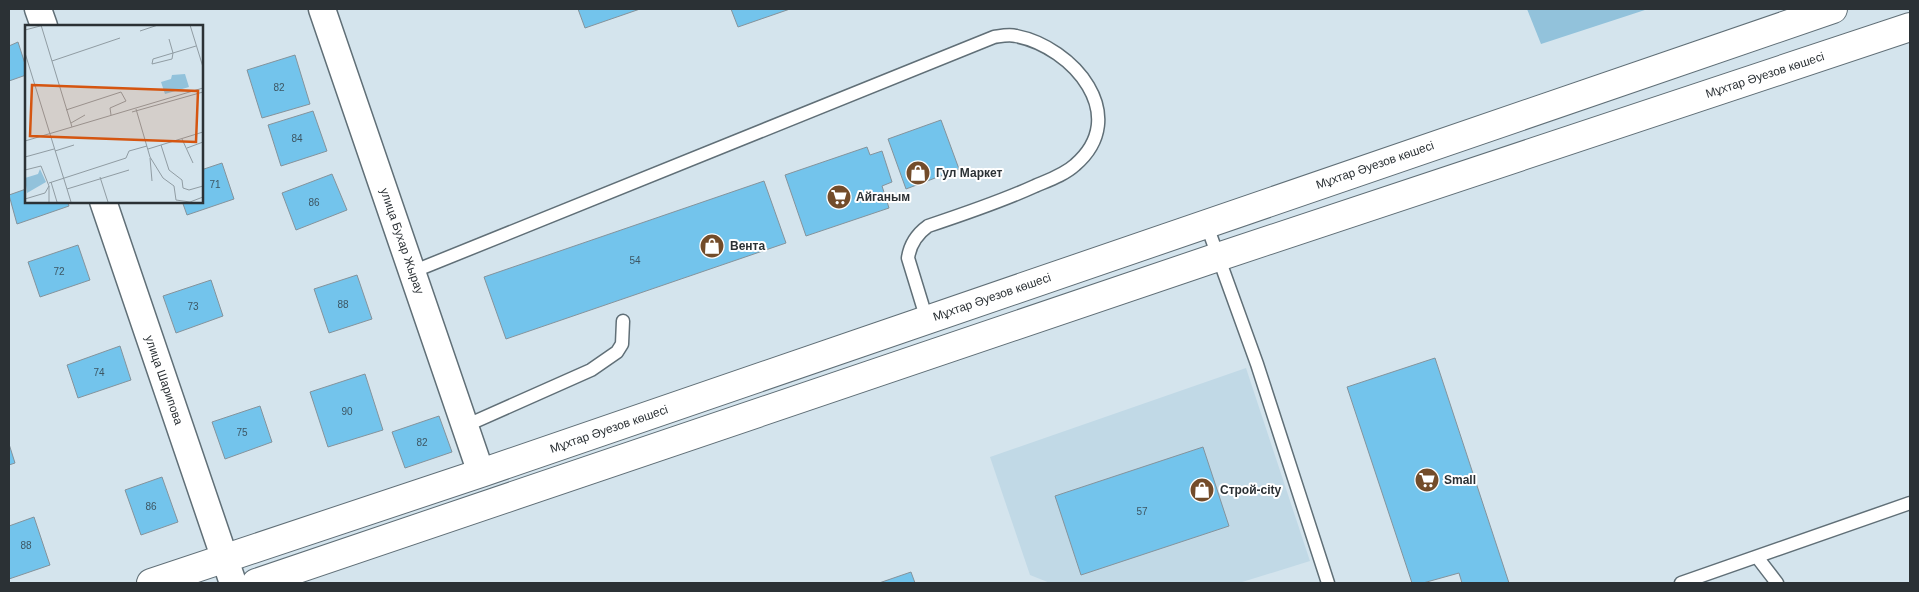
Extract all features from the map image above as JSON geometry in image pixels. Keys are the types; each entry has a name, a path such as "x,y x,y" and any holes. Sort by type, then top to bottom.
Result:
{"main road":[{"name":"Мұхтар Әуезов көшесі","path":"151,583 229,571 481,473 1833,9"},
{"name":"Мұхтар Әуезов көшесі","path":"256,583 1218,256 1910,27"}],"street":[{"path":"38,9 44,25"},
{"name":"улица Бухар Жырау","path":"322,9 481,473"},
{"name":"улица Шарипова","path":"103,202 229,571"}],"lane":[{"path":"412,272 994,37 1014,35 1035,42 1057,53 1086,80 1094,98 1097,113 1098,130 1094,143 1076,165 1064,173 1004,200 928,226 920,232 909,249 908,258 927,320"},
{"path":"1206,223 1259,372 1328,583"},
{"path":"465,426 591,370 610,358 622,344 623,321"},
{"path":"1681,583 1910,503"},
{"path":"1757,557 1777,583"}],"shaded area":[{"path":"1527,9 1648,9 1541,44"},
{"path":"1246,368 1310,561 1239,583 1050,583 1030,575 990,457"}],"building":[{"path":"578,9 640,9 585,28"},
{"path":"731,9 790,9 738,27"},
{"path":"18,42 25,64 25,75 9,81 9,46"},
{"path":"295,55 310,104 262,118 247,70"},
{"path":"313,111 327,151 281,166 268,125"},
{"path":"941,120 959,169 906,189 888,139"},
{"name":"Айганым","path":"867,147 870,155 882,151 892,182 882,186 889,208 806,236 785,175"},
{"path":"222,163 234,199 187,215 182,202 202,202 202,170"},
{"path":"332,174 347,210 296,230 282,193"},
{"path":"764,181 786,243 506,339 484,277"},
{"path":"25,189 25,202 67,202 69,206 17,224 9,195"},
{"path":"78,245 90,280 40,297 28,262"},
{"path":"357,275 372,319 329,333 314,289"},
{"path":"211,280 223,316 176,333 163,296"},
{"path":"120,346 131,380 78,398 67,365"},
{"name":"Small","path":"1435,358 1509,583 1462,583 1459,573 1423,583 1412,583 1347,387"},
{"path":"365,374 383,430 328,447 310,392"},
{"path":"260,406 272,442 225,459 212,422"},
{"path":"439,416 452,452 405,468 392,432"},
{"path":"9,444 15,463 9,465"},
{"path":"1203,447 1229,526 1081,575 1055,496"},
{"path":"162,477 178,522 141,535 125,490"},
{"path":"34,517 50,565 9,579 9,526"},
{"path":"911,572 915,583 879,583"}],"place":[{"name":"Гул Маркет","path":"918,173"},
{"name":"Айганым","path":"839,197"},
{"name":"Вента","path":"712,246"},
{"name":"Small","path":"1427,480"},
{"name":"Строй-city","path":"1202,490"}]}
